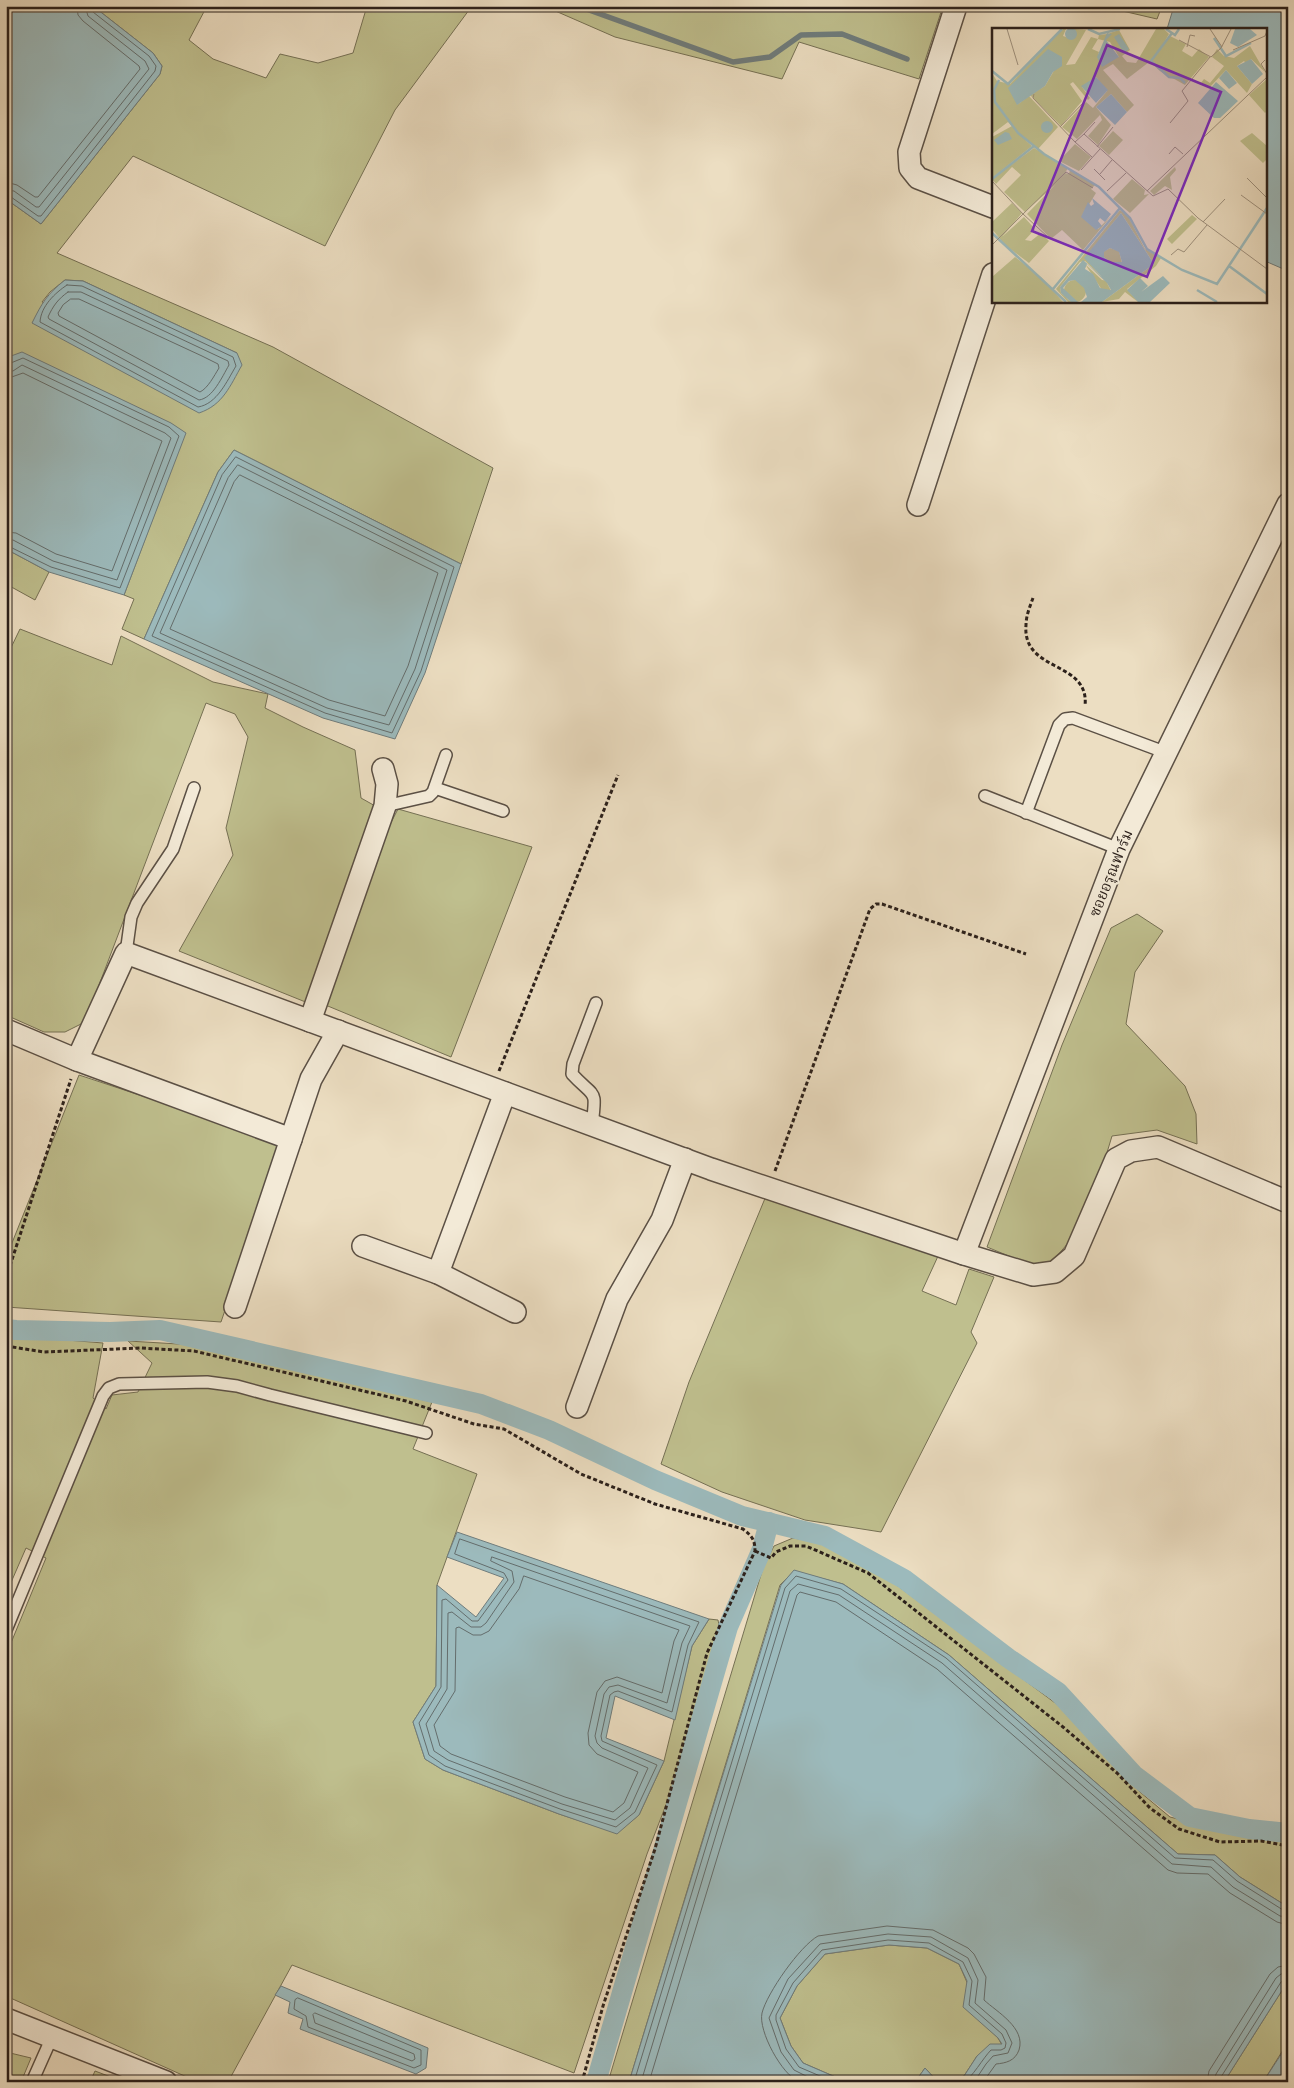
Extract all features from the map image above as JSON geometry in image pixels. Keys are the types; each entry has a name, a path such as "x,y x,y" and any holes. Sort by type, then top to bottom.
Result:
{"street":[{"path":"956,6 909,152 910,168 918,178 992,207"},
{"path":"918,505 992,277"},
{"name":"ซอยอรุณฟาร์ม","path":"964,1254 1119,849 1288,504"},
{"path":"310,1021 386,806 387,784 383,768"},
{"path":"77,1060 126,953 685,1159 964,1254 1033,1275 1055,1272 1074,1256 1116,1159 1131,1150 1158,1147 1288,1202"},
{"path":"6,1030 77,1060 291,1139"},
{"path":"235,1307 311,1079 338,1031"},
{"path":"438,1273 498,1090"},
{"path":"577,1407 617,1299 662,1220 685,1159"},
{"path":"364,1246 438,1273 515,1312"},
{"path":"6,2019 166,2082"}],"lane":[{"path":"1026,813 1059,725 1065,719 1073,718 1166,752"},
{"path":"386,806 429,796 435,788 446,755"},
{"path":"126,953 131,917 137,903 173,849 194,788"},
{"path":"435,788 503,811"},
{"path":"984,796 1119,849"},
{"path":"592,1125 595,1098 592,1092 572,1074 573,1064 596,1003"},
{"path":"6,1630 103,1396 108,1388 119,1384 207,1382 238,1386 426,1433"},
{"path":"32,2082 52,2037"}],"path":[{"path":"1033,598 1026,624 1029,643 1031,648 1042,659 1081,682 1085,693 1086,705 1081,722"},
{"path":"498,1090 618,775"},
{"path":"769,1188 870,908 876,904 882,904 1026,954"},
{"path":"6,1278 77,1060"},
{"path":"6,1346 44,1352 141,1348 194,1351 406,1401 474,1424 504,1429 581,1474 654,1504 743,1529 755,1540 755,1551 707,1653 655,1849 604,2006 582,2082"},
{"path":"755,1551 771,1558 776,1552 790,1546 806,1546 868,1573 1063,1727 1117,1772 1150,1808 1179,1829 1220,1842 1261,1841 1288,1846"}],"green space":[{"path":"93,6 207,6 189,40 213,59 266,78 280,54 318,63 353,53 367,6 472,6 395,110 325,246 133,156 57,253 273,347 493,468 461,564 234,450 218,472 144,639 122,629 134,599 124,595 185,433 11,356 6,363 6,199 41,224 160,74 162,66 153,53","holes":["65,280 83,281 237,353 42,302 50,292"]},
{"path":"544,6 943,6 919,79 799,42 782,79 615,37"},
{"path":"1101,6 1162,6 1157,19"},
{"path":"6,549 49,572 35,600 6,584"},
{"path":"20,629 112,665 121,636 213,682 268,694 265,708 355,750 361,798 377,807 308,1003 179,951 233,855 226,828 248,737 235,714 206,703 85,1022 65,1032 44,1032 6,1015 6,658"},
{"path":"398,809 532,847 451,1057 323,1004 382,840"},
{"path":"1137,914 1163,931 1135,972 1126,1024 1185,1086 1196,1114 1197,1144 1157,1130 1112,1136 1099,1179 1069,1242 1050,1264 1028,1264 987,1247 1062,1045 1111,928"},
{"path":"79,1075 282,1142 221,1322 6,1307 6,1258"},
{"path":"766,1196 939,1254 922,1291 956,1305 969,1269 994,1277 971,1332 977,1343 881,1532 805,1520 722,1492 661,1464 689,1382"},
{"path":"6,1335 103,1343 93,1398 106,1409 112,1395 138,1392 152,1363 128,1341 195,1345 432,1402 413,1449 477,1474 437,1585 436,1686 413,1722 425,1759 443,1770 559,1814 617,1833 639,1815 664,1761 692,1646 709,1619 718,1620 721,1635 694,1732 647,1854 574,2073 292,1965 228,2082 189,2078 6,1996 6,1655 46,1558 26,1548 6,1594"},
{"path":"793,1538 820,1542 875,1569 1074,1717 1140,1792 1170,1817 1225,1831 1288,1841 1288,1907 1240,1877 1215,1855 1178,1854 949,1655 843,1584 794,1571 780,1585 629,2082 608,2082 763,1568 774,1546"},
{"path":"889,1945 927,1948 959,1964 986,2026 1002,2045 977,2056 964,2076 951,2082 937,2081 925,2068 915,2082 847,2082 803,2063 791,2046 780,2018 797,1986 825,1954"},
{"path":"1288,1981 1288,2042 1263,2082 1224,2082"},
{"path":"6,2052 31,2058 21,2082 6,2082"},
{"path":"95,2071 124,2082 90,2082"}],"water":[{"path":"6,6 93,6 153,53 162,66 160,74 41,224 6,199"},
{"path":"1174,6 1288,6 1288,271 1266,261 1266,28 1167,28"},
{"path":"65,280 83,281 237,353 242,365 225,394 214,405 199,413 32,323 46,299"},
{"path":"22,352 171,423 186,433 124,595 49,572 6,549 6,363 11,356"},
{"path":"234,450 461,564 425,673 395,739 323,718 144,639 218,472"},
{"path":"457,1532 709,1619 692,1646 675,1720 615,1696 606,1738 664,1761 639,1815 617,1834 443,1770 425,1759 413,1722 436,1686 437,1585 476,1617 504,1578 447,1557"},
{"path":"794,1570 843,1584 949,1655 1178,1854 1215,1855 1240,1877 1288,1907 1288,1981 1224,2082 951,2082 964,2076 977,2056 990,2044 1002,2044 998,2038 963,2007 967,1981 959,1964 927,1948 889,1945 825,1954 797,1986 780,2018 791,2046 803,2063 847,2082 629,2082 781,1585"},
{"path":"281,1986 428,2048 426,2068 416,2074 300,2029 303,2019 288,2013 290,2002 275,1995"},
{"path":"1282,2053 1288,2055 1288,2082 1263,2082"},
{"path":"925,2068 937,2081 944,2082 915,2082"}],"waterway":[{"path":"578,6 733,62 770,57 801,35 842,34 907,59"},
{"path":"6,1329 110,1332 160,1330 481,1404 549,1430 655,1480 742,1516 825,1536 904,1579 1008,1658 1058,1692 1134,1775 1190,1817 1249,1829 1288,1833"},
{"path":"596,2082 728,1627 762,1549 769,1522"}]}
